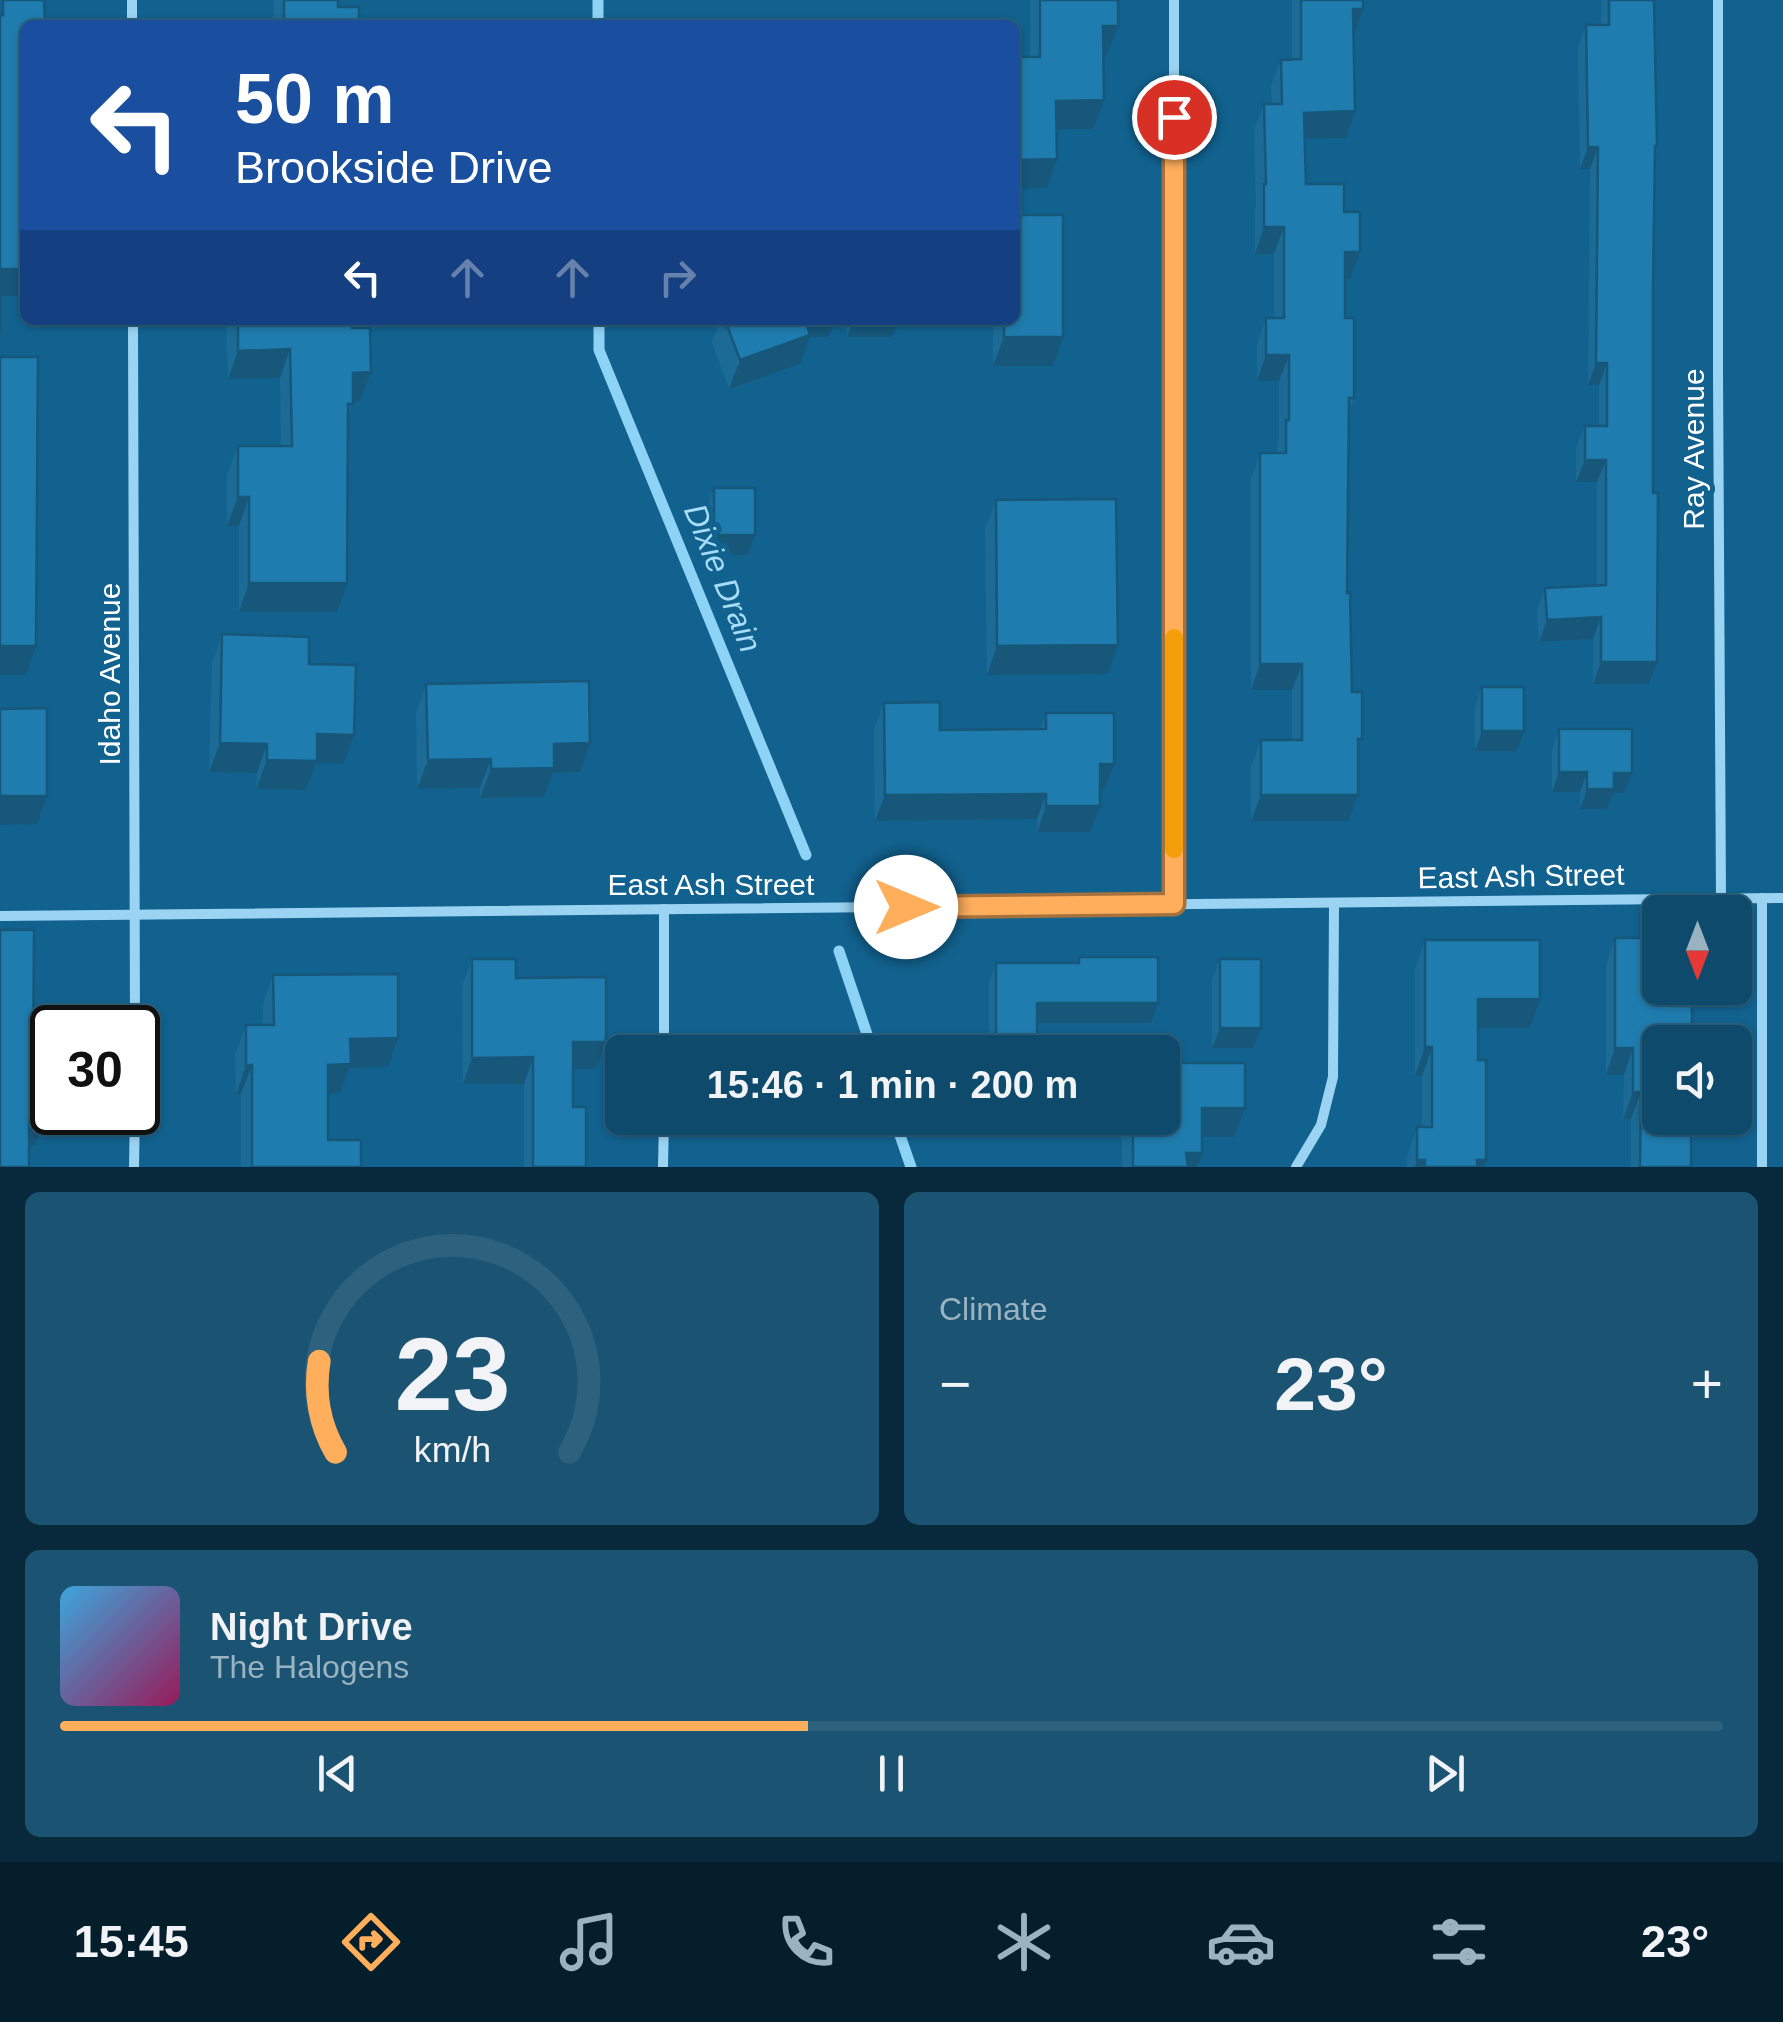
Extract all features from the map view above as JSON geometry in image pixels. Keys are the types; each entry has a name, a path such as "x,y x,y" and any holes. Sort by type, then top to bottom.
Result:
{"street":[{"path":"1174,0 1174,904"},
{"name":"Ray Avenue","path":"1718,0 1722,895"},
{"name":"Idaho Avenue","path":"133,325 134,1005"},
{"name":"East Ash Street","path":"1752,898 1783,898"},
{"path":"1762,898 1762,1167"},
{"name":"East Ash Street","path":"0,916 1642,899"},
{"path":"1296,1167 1320,1125 1333,1077 1334,904"},
{"path":"664,909 664,1035"},
{"path":"134,1135 134,1167"},
{"path":"663,1167 664,1135"}],"building":[{"path":"3,0 44,0 45,20 20,20 20,269 0,269 0,15"},
{"path":"284,0 338,0 338,7 359,7 359,20 284,20"},
{"path":"1040,0 1118,0 1118,26 1103,26 1104,100 1056,101 1057,159 1020,160 1020,57 1040,57"},
{"path":"1301,0 1363,0 1363,9 1353,9 1355,111 1304,113 1306,184 1344,184 1344,212 1360,212 1360,252 1345,252 1345,318 1354,318 1347,593 1350,592 1352,692 1362,692 1358,795 1261,795 1261,740 1302,740 1302,664 1260,664 1260,453 1286,453 1289,420 1289,355 1266,355 1266,318 1284,318 1284,227 1264,227 1264,104 1282,104 1281,60 1301,59"},
{"path":"1609,0 1654,0 1657,146 1653,493 1658,493 1657,662 1601,662 1601,617 1547,620 1545,588 1606,585 1606,460 1585,460 1585,426 1607,426 1607,363 1596,363 1598,147 1588,147 1586,25 1609,25"},
{"path":"1020,215 1063,215 1063,337 1004,337 1004,325 1020,325"},
{"path":"238,325 370,328 371,372 353,373 353,404 348,404 347,583 249,583 249,497 238,497 238,446 292,446 290,349 238,351"},
{"path":"727,325 807,325 810,335 740,360"},
{"path":"0,357 38,357 36,646 0,646"},
{"path":"714,488 755,488 755,535 714,535"},
{"path":"1116,499 1118,645 997,646 996,500"},
{"path":"222,634 309,637 309,664 356,665 354,735 317,734 317,761 267,760 267,744 220,743"},
{"path":"589,681 590,743 554,744 554,768 491,769 491,759 428,760 426,684"},
{"path":"1482,687 1524,687 1524,731 1482,731"},
{"path":"940,702 940,730 1046,729 1046,713 1114,713 1114,764 1100,764 1100,806 1046,806 1046,794 885,795 884,703"},
{"path":"47,708 47,796 0,796 0,709"},
{"path":"1559,729 1632,729 1632,773 1614,773 1614,789 1587,789 1587,772 1559,772"},
{"path":"0,930 34,930 29,1167 0,1167"},
{"path":"1615,938 1642,938 1642,1005 1692,1006 1692,1025 1642,1025 1642,1135 1691,1135 1691,1167 1640,1167 1641,1092 1633,1092 1633,1048 1615,1048"},
{"path":"1425,940 1540,940 1540,999 1478,999 1478,1060 1486,1060 1486,1160 1477,1160 1477,1167 1425,1167 1425,1160 1417,1160 1417,1127 1432,1127 1432,1047 1425,1047"},
{"path":"1079,957 1158,957 1158,1003 1037,1003 1037,1035 996,1035 996,963 1079,963"},
{"path":"472,959 516,959 516,978 606,977 605,1042 573,1042 573,1107 586,1107 586,1167 533,1167 533,1057 472,1058"},
{"path":"1220,959 1261,959 1261,1028 1220,1028"},
{"path":"398,974 398,1038 350,1039 351,1064 328,1065 328,1140 361,1140 361,1167 252,1167 252,1065 246,1066 246,1025 274,1025 273,975"},
{"path":"1180,1063 1245,1063 1245,1108 1202,1108 1202,1153 1186,1153 1188,1167 1133,1167 1133,1135 1180,1135"}],"waterway":[{"name":"Dixie Drain","path":"598,0 598,20"},
{"name":"Dixie Drain","path":"599,325 599,350 806,855"},
{"name":"Dixie Drain","path":"839,951 867,1035"},
{"name":"Dixie Drain","path":"900,1135 911,1167"}],"slow traffic":[{"path":"1174,638 1174,849"}],"route":[{"path":"906,907 1174,904 1174,117"}]}
